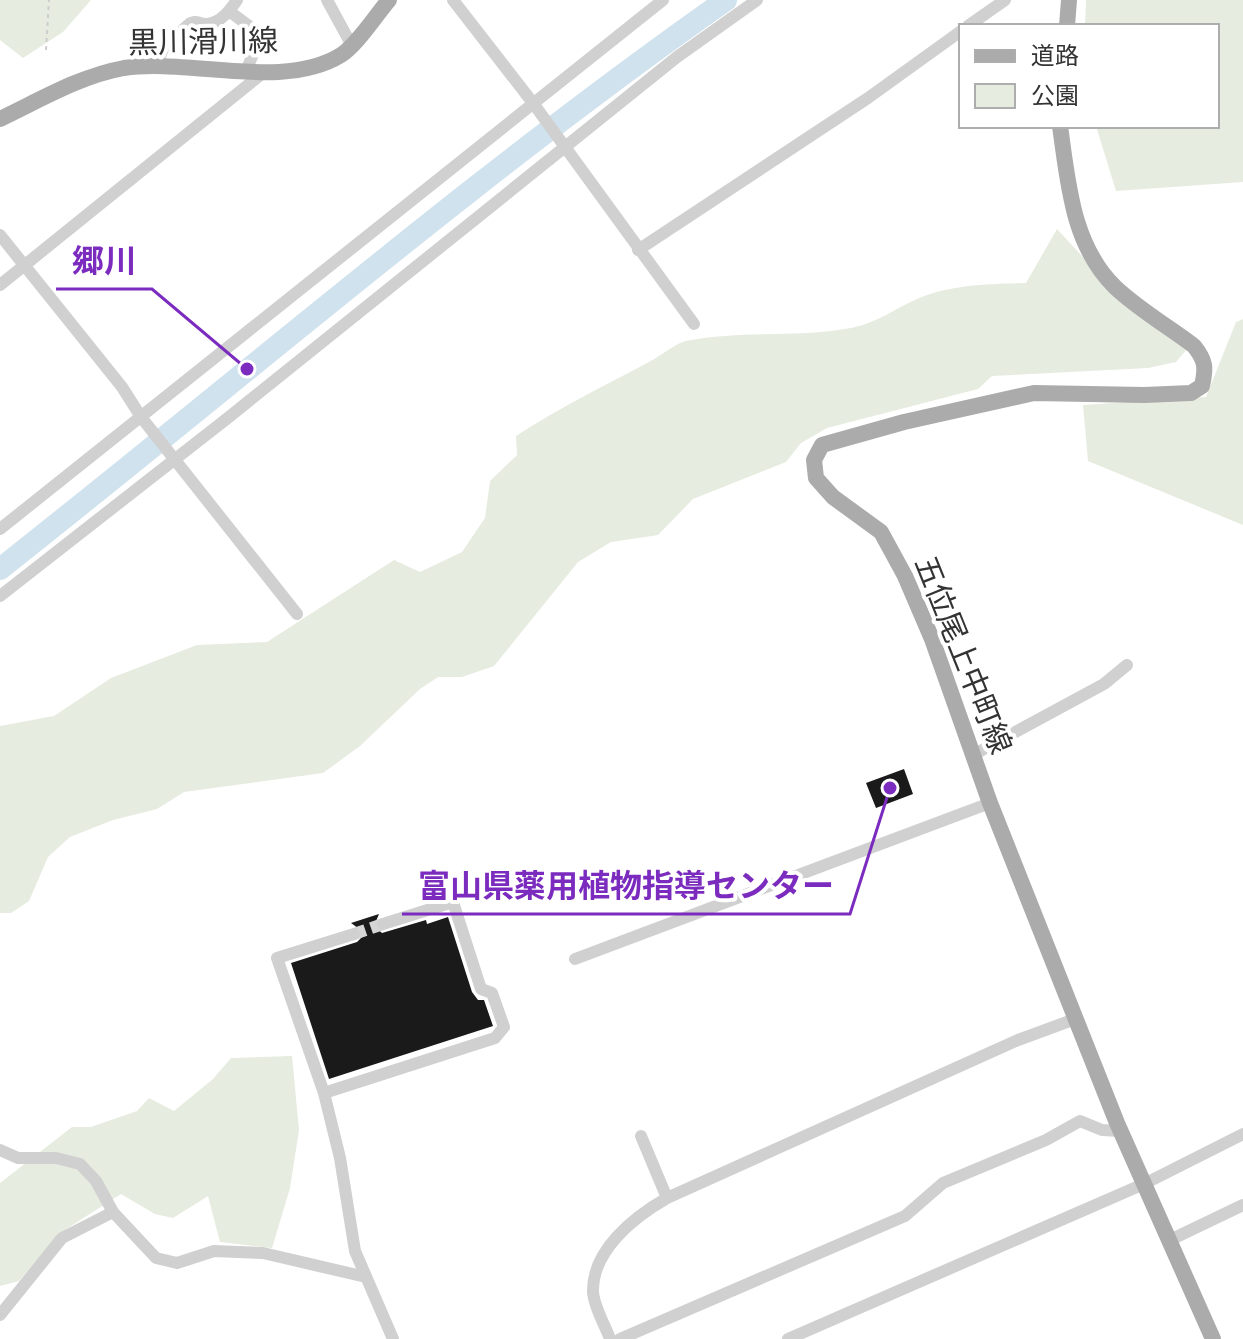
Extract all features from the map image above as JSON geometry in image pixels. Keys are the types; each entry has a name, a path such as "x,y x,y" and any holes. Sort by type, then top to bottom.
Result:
{"main road":[{"name":"黒川滑川線","path":"0,119 87,78 126,68 264,72 312,68 343,54 389,0"},
{"path":"1067,24 1069,0"},
{"name":"五位尾上中町線","path":"1060,128 1070,195 1094,262 1116,287 1194,346 1204,358 1206,367 1202,386 1191,393 1155,395 1034,393 904,422 822,445 814,460 816,478 833,497 881,532 905,576 932,639 990,803 1075,1019 1120,1131 1170,1240 1207,1337"}],"street":[{"path":"327,0 351,44"},
{"path":"453,0 533,103 694,324"},
{"path":"0,529 663,0"},
{"path":"0,596 175,460 677,57 757,0"},
{"path":"971,24 1005,0"},
{"path":"155,67 165,45 179,39 187,25 196,21 208,24 233,6 261,35 246,71"},
{"path":"638,250 868,98 959,32"},
{"path":"0,285 264,72"},
{"path":"0,235 297,614"},
{"path":"973,755 1104,684 1127,665"},
{"path":"575,959 990,803"},
{"path":"324,1093 495,1038 504,1027 492,993 481,989 453,902 383,924"},
{"path":"354,934 277,958 324,1093 340,1158 355,1251 393,1339"},
{"path":"610,1339 593,1294 596,1266 615,1240 643,1212 667,1198 1018,1040 1075,1019"},
{"path":"620,1339 905,1216 943,1183 1046,1140 1080,1121 1102,1130 1120,1131"},
{"path":"794,1338 1146,1183 1243,1134"},
{"path":"641,1136 667,1198"},
{"path":"0,1150 18,1158 56,1158 80,1164 96,1181 113,1212 156,1258 177,1263 214,1251 263,1253 366,1277"},
{"path":"1170,1240 1243,1205"},
{"path":"0,1315 62,1238 113,1212"}],"path":[{"path":"46,50 49,0"}],"green space":[{"path":"0,0 91,0 63,32 23,58 0,40"},
{"path":"1086,0 1243,0 1243,182 1116,191 1097,128 1219,128 1219,24 1085,24"},
{"path":"1057,229 1110,286 1188,348 1176,362 1148,368 992,376 978,389 827,428 801,443 786,462 693,499 658,535 611,542 578,562 494,666 462,677 438,677 420,689 360,746 323,773 184,792 157,809 113,820 70,837 48,857 29,901 11,913 0,913 0,726 54,716 111,678 197,645 267,642 394,560 420,572 462,552 485,518 490,481 517,455 516,436 672,347 707,338 851,328 943,290 1026,283"},
{"path":"1243,319 1243,525 1088,461 1083,405 1206,397 1236,322"},
{"path":"292,1056 299,1130 290,1188 272,1248 220,1242 208,1196 173,1218 155,1214 121,1194 60,1233 19,1281 0,1286 0,1183 72,1127 91,1127 137,1111 149,1098 174,1111 213,1079 231,1058"}],"building":[{"path":"904,769 913,794 876,808 866,783"},
{"path":"379,914 374,926 382,933 448,917 472,992 478,1000 484,1000 493,1026 329,1079 291,963 357,942 362,937 362,931 351,923"}],"waterway":[{"path":"0,569 449,208 632,67 726,0"}],"tunnel":[{"path":"354,934 383,924"}],"place":[{"name":"郷川","path":"247,369"},
{"name":"富山県薬用植物指導センター","path":"890,788"}]}
